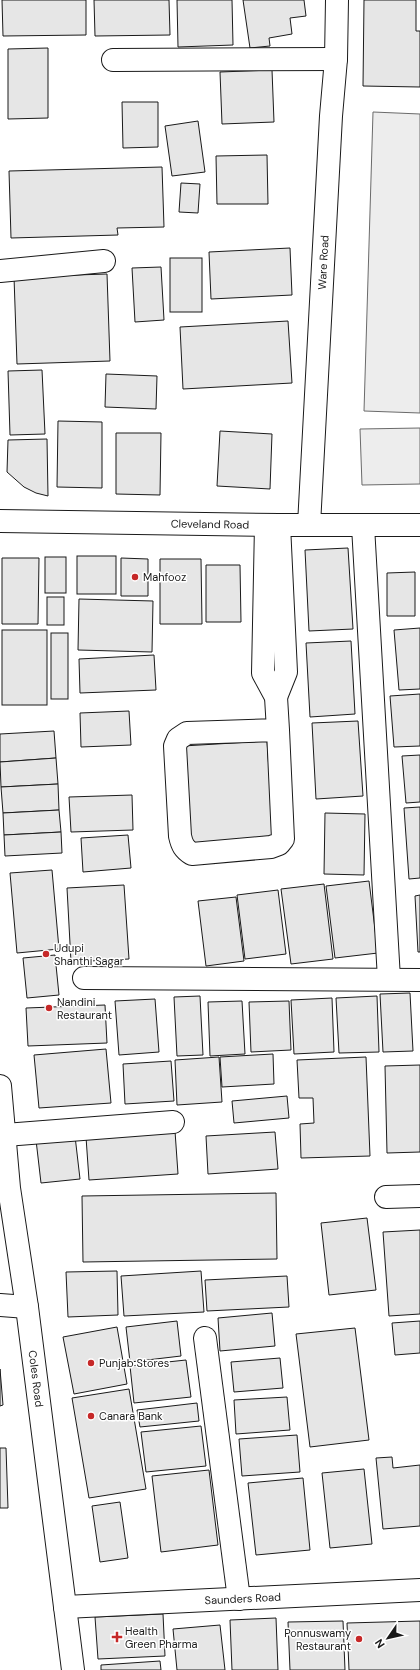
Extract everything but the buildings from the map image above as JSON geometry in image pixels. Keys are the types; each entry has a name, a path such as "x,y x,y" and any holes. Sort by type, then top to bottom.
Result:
{"street":[{"name":"Ware Road","path":"309,525 331,116 336,59 337,0"},
{"path":"113,60 336,59"},
{"path":"0,270 104,261"},
{"name":"Cleveland Road","path":"0,522 364,526 420,525"},
{"path":"272,525 286,672 276,697 278,730 282,839 279,844 271,848 192,854 186,850 182,844 180,836 175,746 178,739 187,733 278,730"},
{"path":"364,526 389,979"},
{"path":"84,978 420,980"},
{"name":"Coles Road","path":"0,1086 5,1135 5,1187 28,1307 74,1670"},
{"path":"5,1135 173,1122"},
{"path":"386,1197 420,1196"},
{"path":"0,1305 28,1307"},
{"path":"205,1338 239,1599"},
{"name":"Saunders Road","path":"65,1607 420,1590"}],"shaded area":[{"path":"373,112 420,114 420,413 364,411"},
{"path":"420,428 420,484 362,485 360,429"}],"place":[{"name":"Mahfooz","path":"135,577"},
{"name":"Udupi Shanthi Sagar","path":"46,954"},
{"name":"Nandini Restaurant","path":"49,1008"},
{"name":"Punjab Stores","path":"91,1363"},
{"name":"Canara Bank","path":"91,1416"},
{"name":"Health Green Pharma","path":"117,1637"},
{"name":"Ponnuswamy Restaurant","path":"359,1639"}]}
